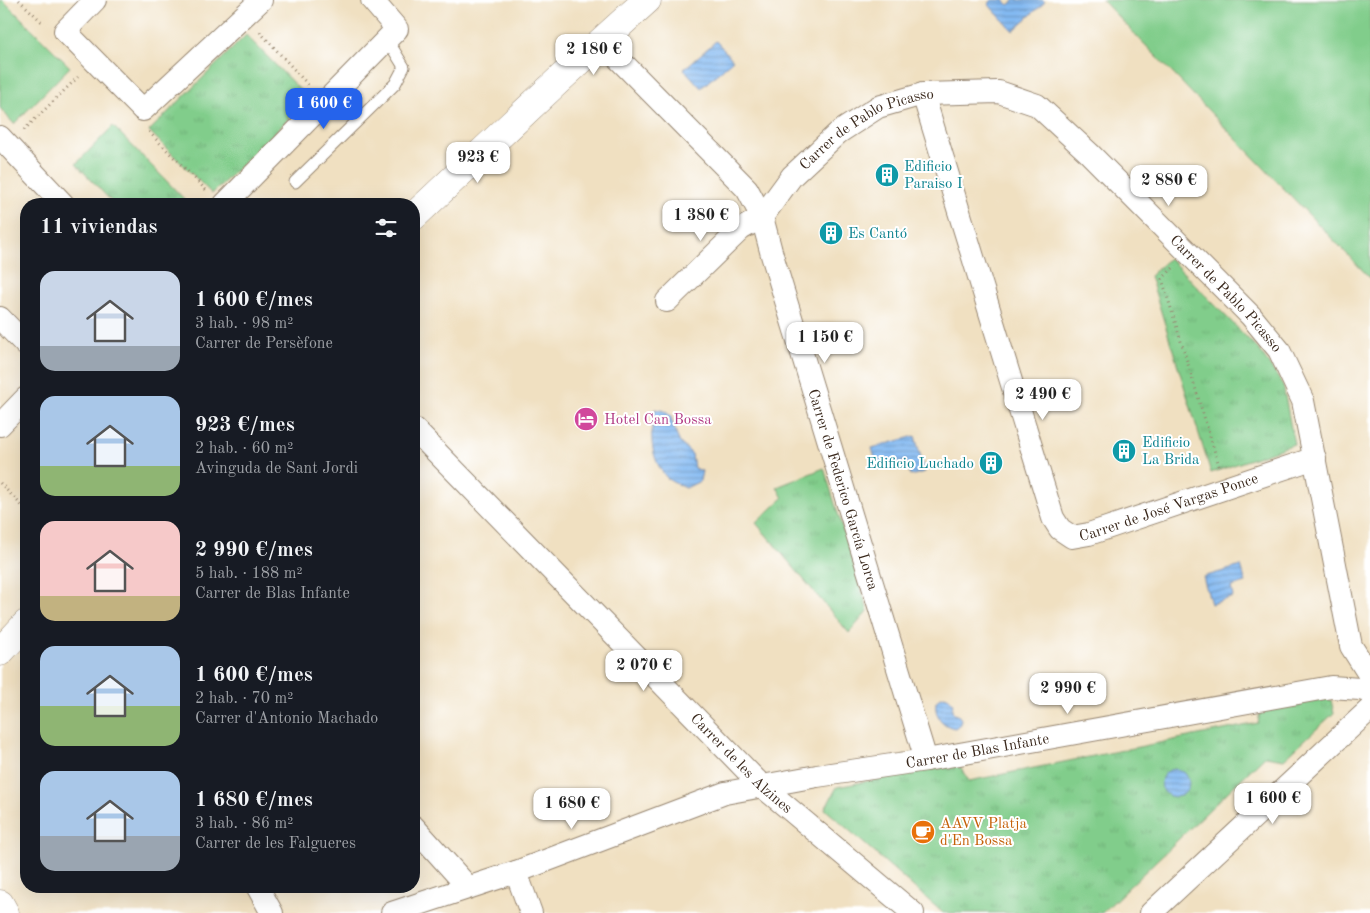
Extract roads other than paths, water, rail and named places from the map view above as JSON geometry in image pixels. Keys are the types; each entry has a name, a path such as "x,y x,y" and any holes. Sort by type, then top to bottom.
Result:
{"street":[{"path":"95,0 65,31 143,110 261,0"},
{"path":"221,198 325,102 392,34 372,0"},
{"path":"420,210 647,0"},
{"name":"Carrer de Federico García Lorca","path":"601,41 747,189 762,218 926,760"},
{"name":"Carrer de Pablo Picasso","path":"667,301 741,229 762,218 792,176 838,133 878,107 923,94 999,92 1037,105 1089,153 1188,252 1251,316 1279,350 1303,401 1352,646 1370,676"},
{"name":"Carrer de José Vargas Ponce","path":"923,94 1050,509 1060,529 1072,537 1089,534 1315,458"},
{"path":"4,142 57,198"},
{"path":"0,318 20,339"},
{"path":"0,426 20,404"},
{"name":"Carrer de les Alzines","path":"420,435 763,786 913,913"},
{"name":"Carrer de Blas Infante","path":"392,913 516,872 726,793 817,776 926,760 1331,687 1360,689 1370,692"},
{"path":"1151,913 1370,709"},
{"path":"420,834 468,888"},
{"path":"516,872 531,913"},
{"path":"261,893 272,913"},
{"path":"0,904 5,913"}],"lane":[{"path":"295,182 396,84 404,67 392,34"}],"water":[{"path":"992,0 1004,0 1009,5 1015,0 1043,0 1045,2 1013,31 988,4"},
{"path":"716,41 733,60 701,88 684,69"},
{"path":"655,409 665,411 671,417 680,443 692,454 694,468 702,471 700,481 686,488 668,479 662,472 652,446 652,427"},
{"path":"915,436 925,472 910,476 906,461 878,469 872,448"},
{"path":"1241,566 1246,583 1231,587 1233,597 1211,604 1203,577"},
{"path":"944,696 951,700 953,704 952,711 961,719 960,724 955,728 946,725 936,711 936,702"},
{"path":"1175,769 1185,773 1189,783 1185,793 1175,797 1165,793 1161,783 1165,773"}],"place":[{"name":"Edificio Paraiso I","path":"887,175"},
{"name":"Es Cantó","path":"831,233"},
{"name":"Hotel Can Bossa","path":"586,419"},
{"name":"Edificio La Brida","path":"1124,451"},
{"name":"Edificio Luchado","path":"991,463"},
{"name":"AAVV Platja d'En Bossa","path":"923,832"}]}
